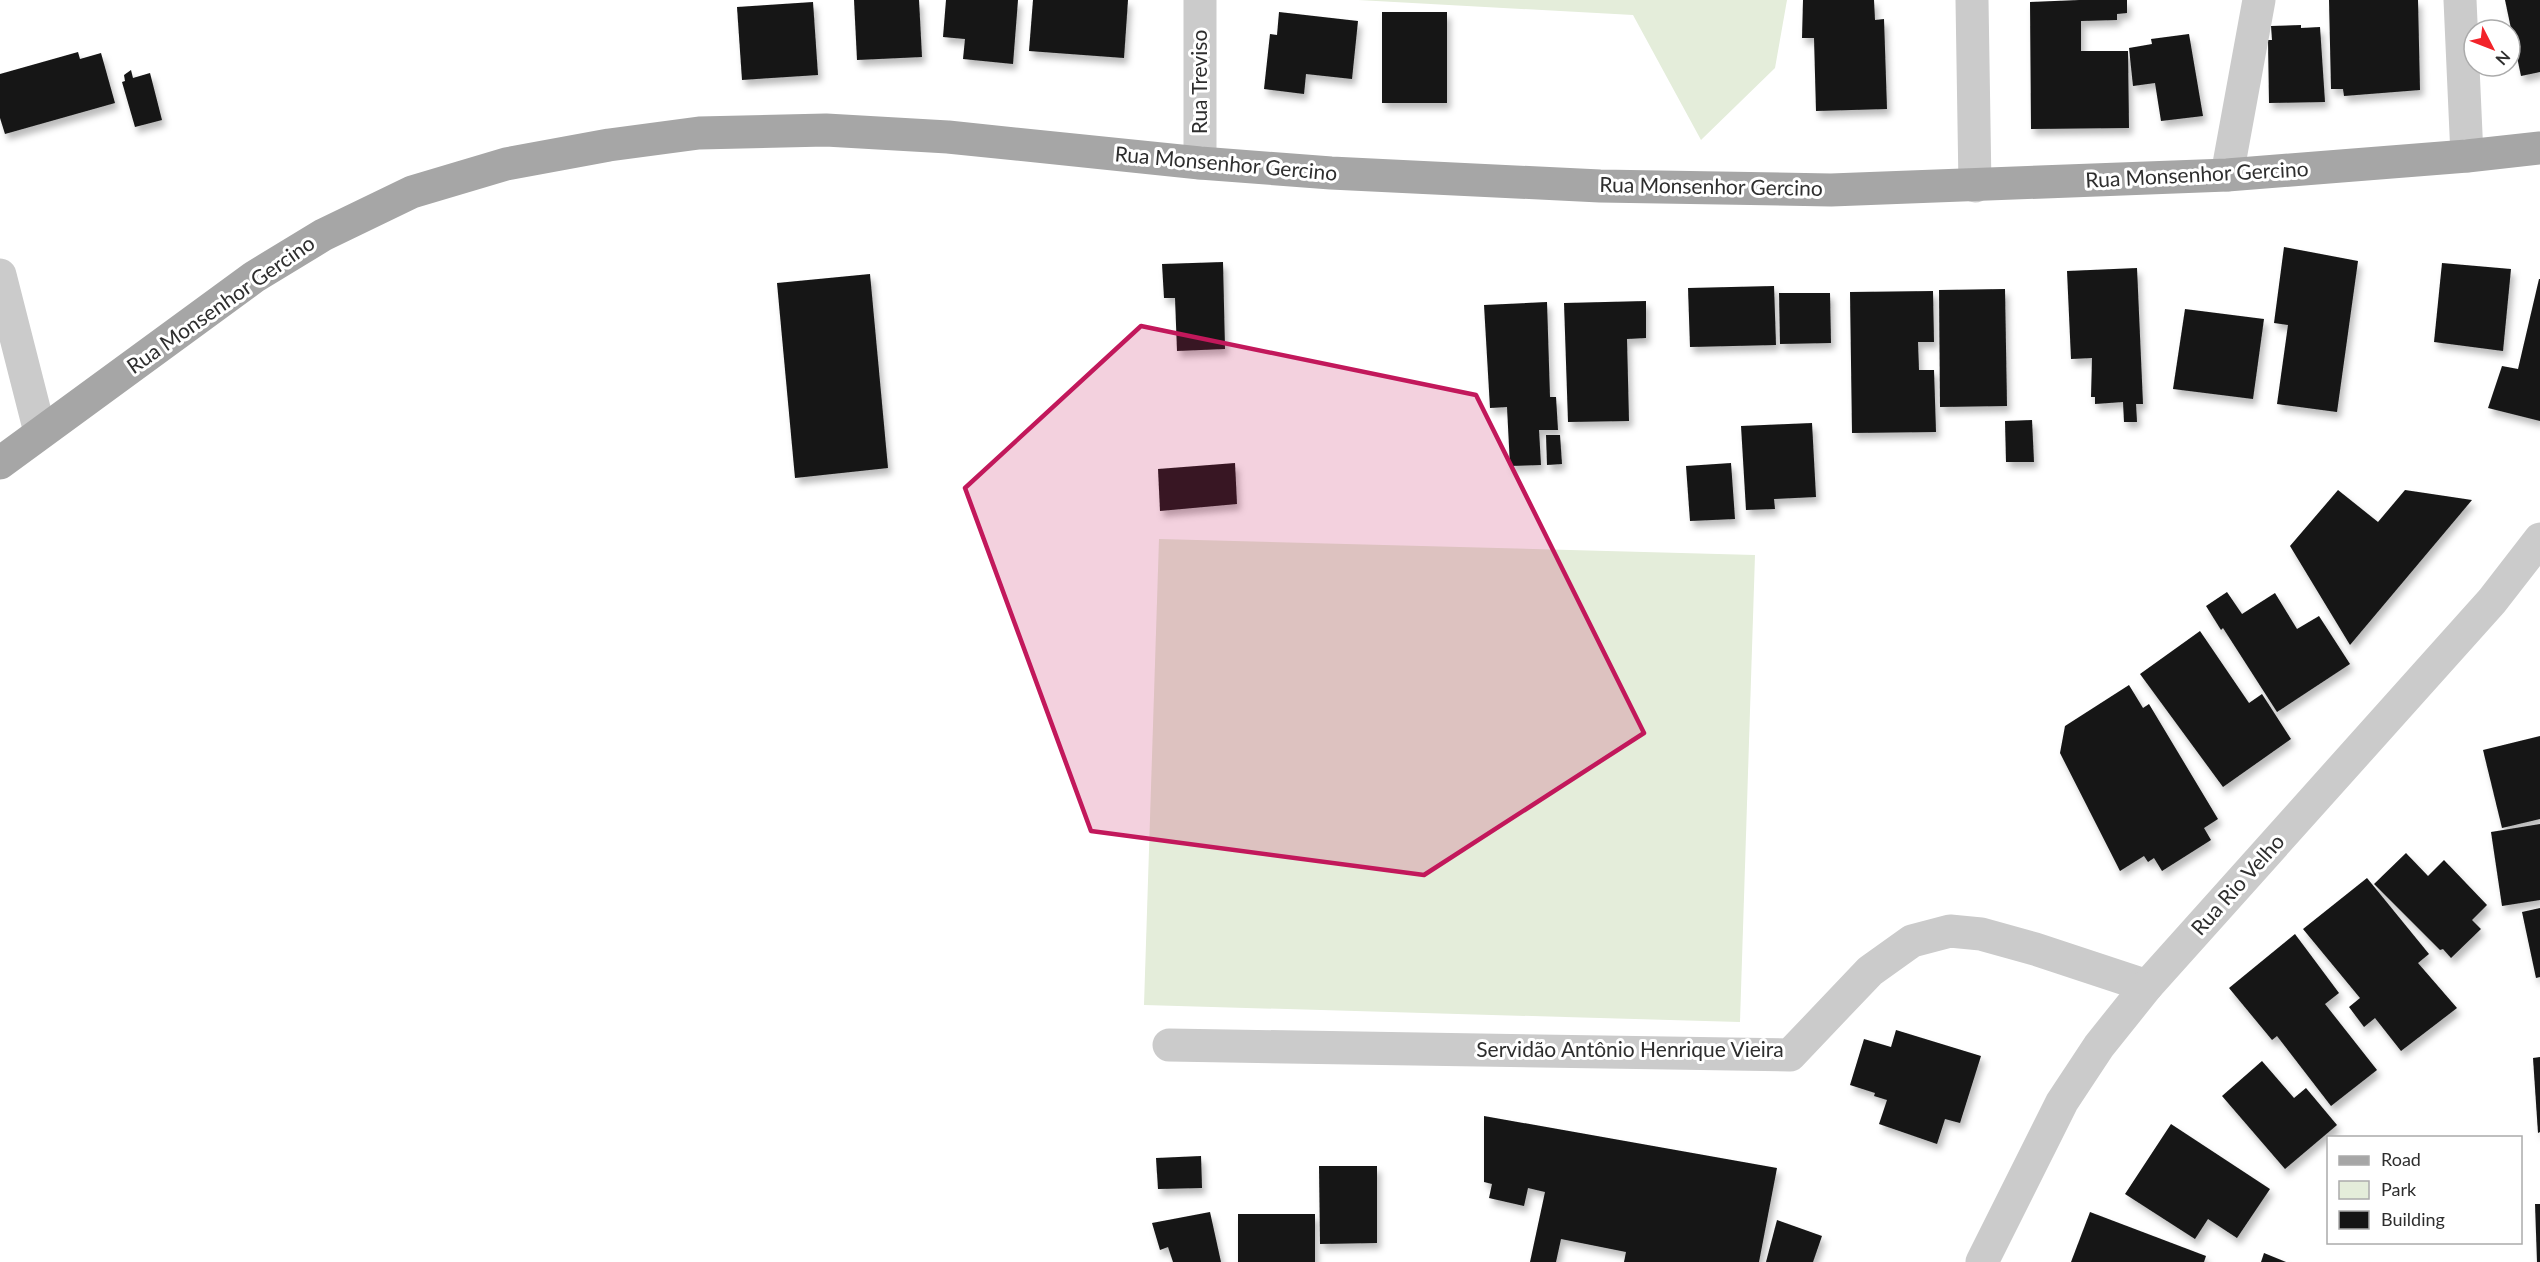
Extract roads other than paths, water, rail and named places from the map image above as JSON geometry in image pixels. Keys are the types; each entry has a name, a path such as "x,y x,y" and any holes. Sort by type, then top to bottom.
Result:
{"main road":[{"name":"Rua Monsenhor Gercino","path":"0,464 40,432 254,277 323,235 412,192 506,164 609,145 699,133 826,130 948,137 1200,163 1331,173 1600,186 1831,190 2228,175 2540,148"}],"street":[{"name":"Rua Treviso","path":"1200,0 1200,163"},
{"path":"1972,0 1975,186"},
{"path":"2228,175 2259,0"},
{"path":"2460,0 2467,156"},
{"path":"0,275 40,432"},
{"name":"Rua Rio Velho","path":"1982,1262 2062,1102 2099,1046 2147,986 2492,601 2540,539"},
{"name":"Servidão Antônio Henrique Vieira","path":"1169,1045 1790,1055 1870,971 1912,941 1950,931 1981,934 2035,949 2147,986"}]}
